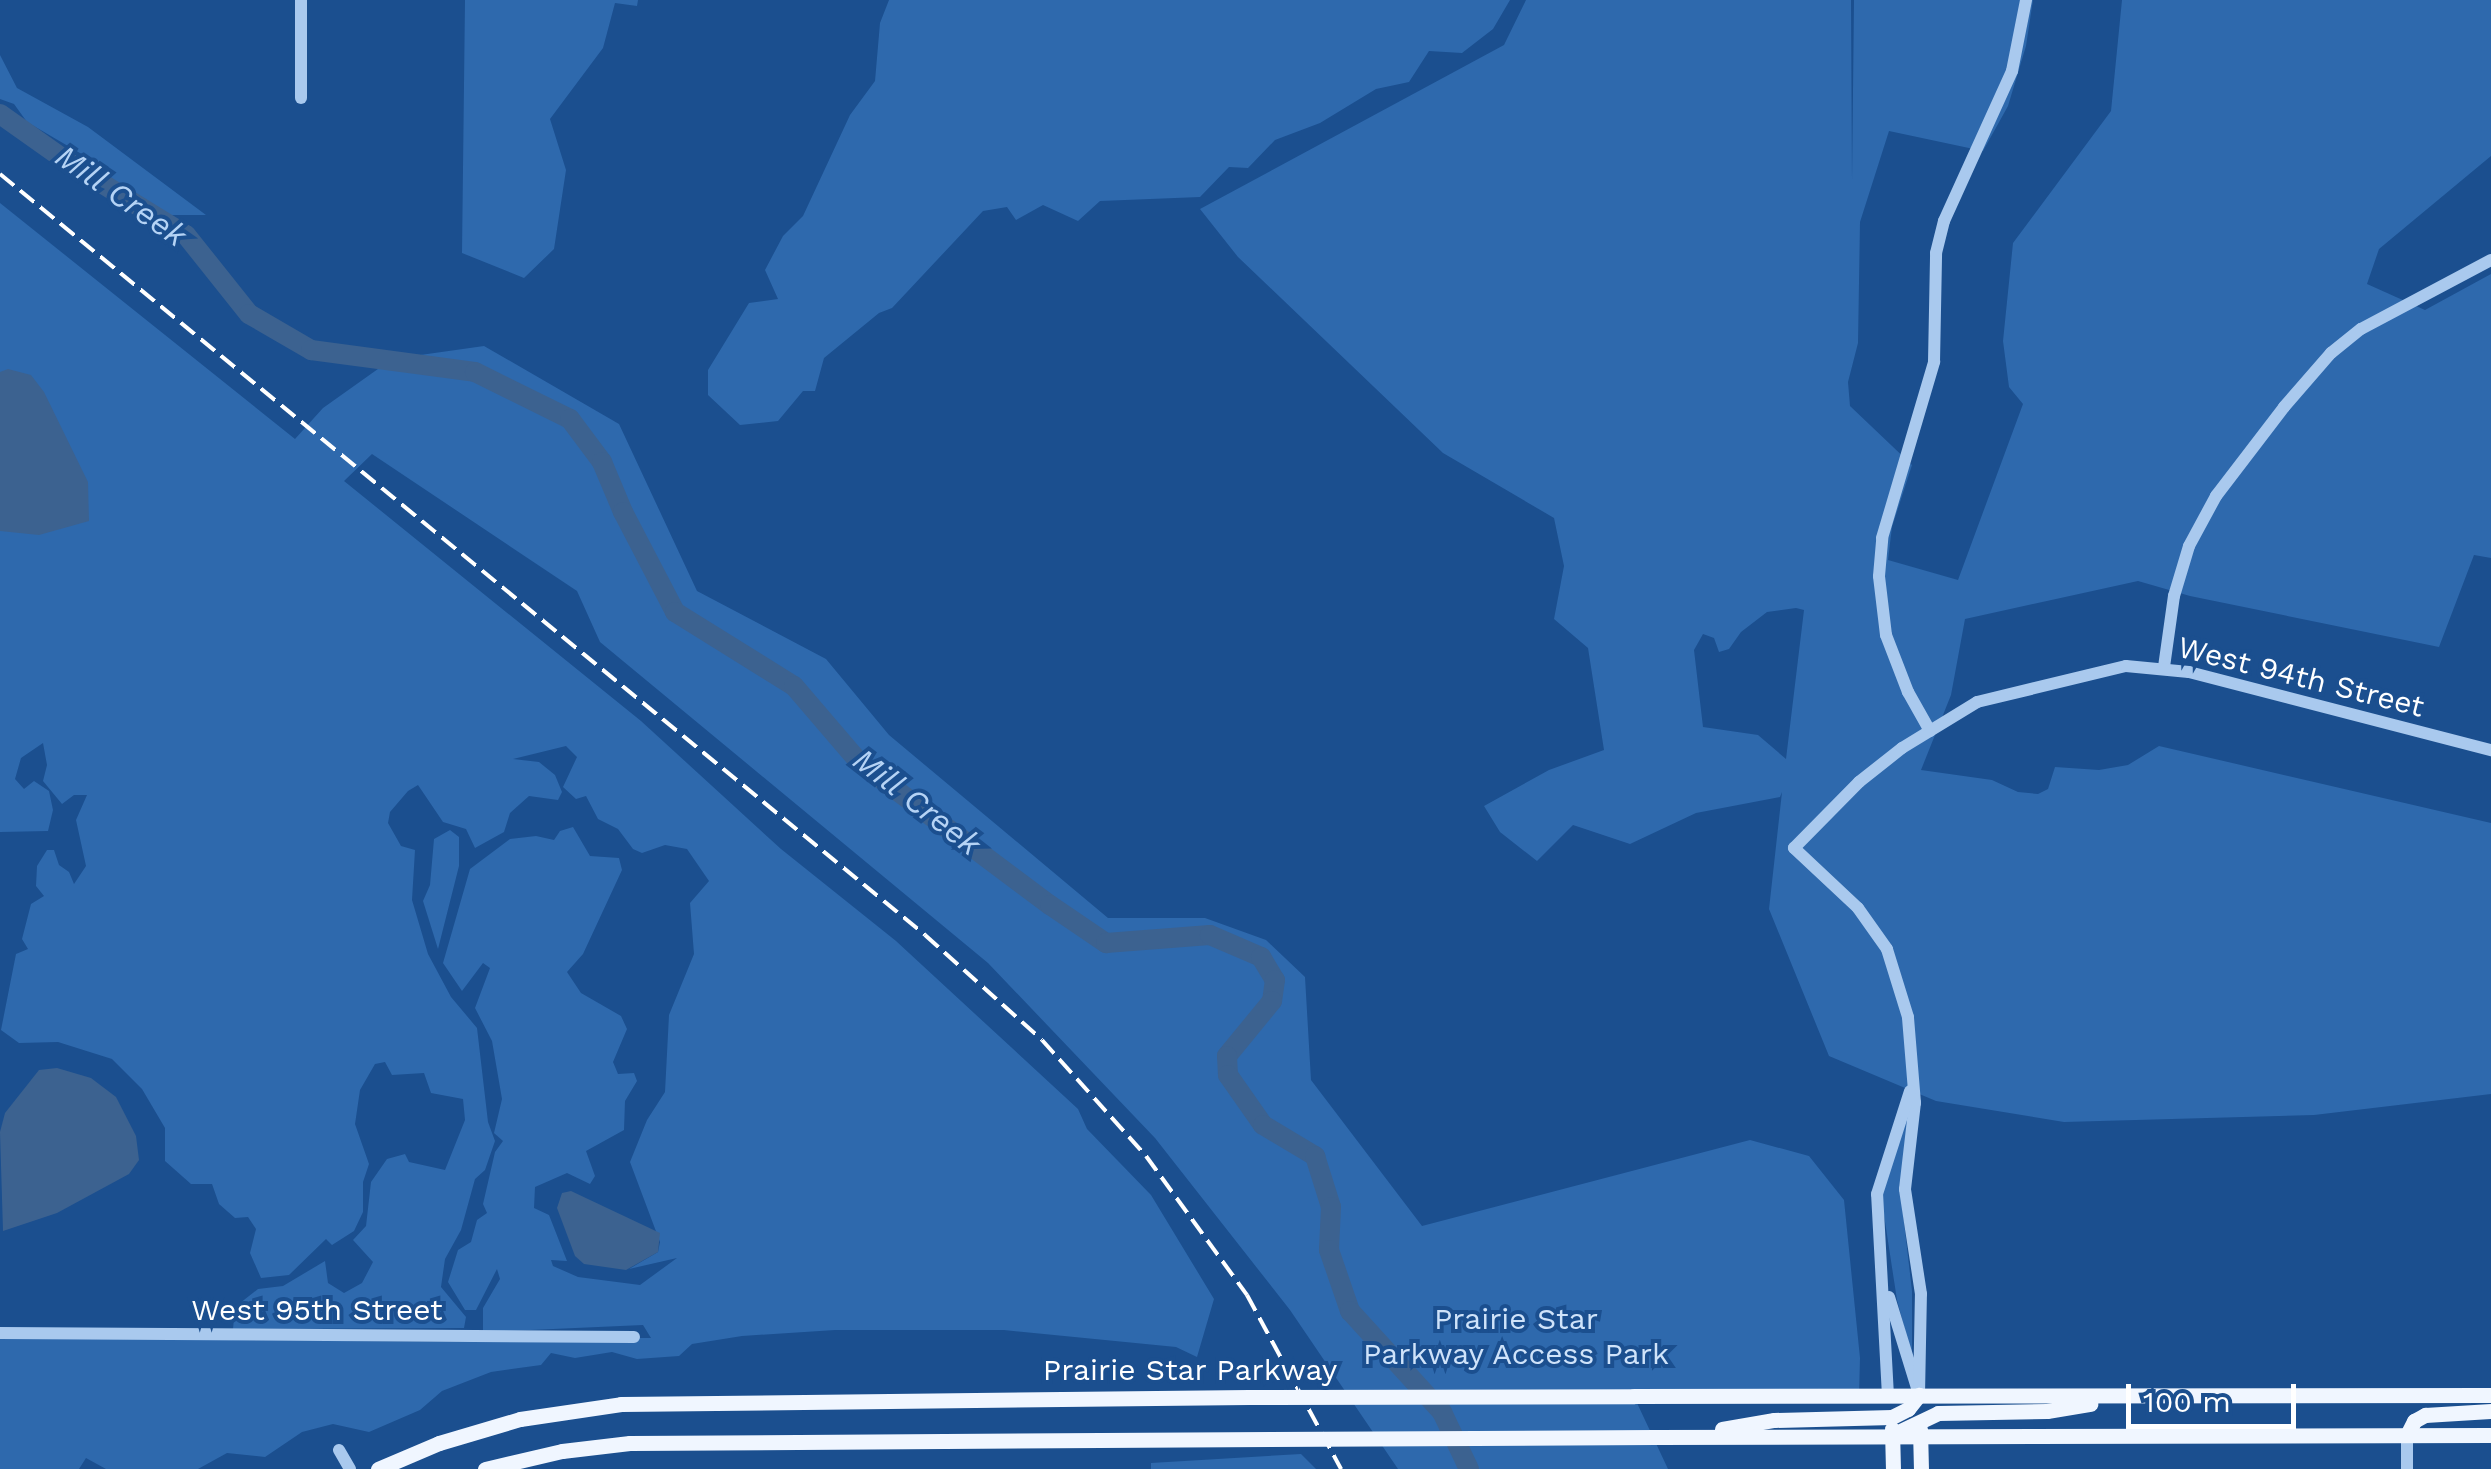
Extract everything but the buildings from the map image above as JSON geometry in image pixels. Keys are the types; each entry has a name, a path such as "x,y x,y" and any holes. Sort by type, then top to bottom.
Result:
{"main road":[{"path":"1697,1436 1774,1420 1892,1417 1908,1409 1919,1395"},
{"path":"1919,1395 1924,1423 1921,1469"},
{"path":"1888,1396 1893,1469"},
{"name":"Prairie Star Parkway","path":"378,1469 440,1443 520,1419 621,1404 1249,1397 2491,1396"},
{"path":"485,1469 562,1450 630,1442 1892,1436 1924,1423 2047,1411 2108,1398"},
{"path":"2407,1435 2414,1421 2425,1416 2491,1411"},
{"path":"1924,1423 1957,1435 2491,1435"}],"street":[{"path":"301,0 301,98"},
{"path":"1930,731 1908,692 1886,634 1879,576 1882,538 1934,362 1936,252 1944,221 2012,71 2026,0"},
{"path":"2164,667 2174,596 2188,546 2216,496 2284,407 2331,353 2360,330 2491,260"},
{"name":"West 94th Street","path":"1913,1074 1908,1017 1888,948 1858,908 1794,848 1859,782 1977,702 2126,666 2164,667 2491,750"},
{"path":"1888,1396 1878,1194 1913,1074"},
{"path":"1913,1074 1915,1103 1906,1188 1921,1294 1919,1395"},
{"path":"1885,1283 1919,1395"},
{"name":"West 95th Street","path":"0,1333 634,1337"},
{"path":"2407,1435 2408,1469"},
{"path":"339,1450 350,1469"}],"green space":[{"path":"465,0 638,0 637,6 615,3 603,48 550,119 566,170 554,249 524,278 462,253"},
{"path":"889,0 1510,0 1493,29 1462,53 1429,51 1409,82 1376,89 1320,123 1275,140 1248,168 1229,167 1200,197 1100,201 1078,221 1043,205 1016,220 1007,207 983,211 892,308 879,313 824,358 815,391 803,391 778,421 740,425 708,395 708,370 749,303 778,299 765,270 783,236 803,216 850,115 875,81 880,23"},
{"path":"1526,0 1851,0 1852,181 1854,0 2033,0 2026,46 2008,106 1983,151 1889,131 1860,222 1858,343 1848,382 1850,406 1912,465 1892,527 1888,560 1958,580 2023,404 2009,387 2003,341 2013,243 2111,111 2122,0 2491,0 2491,156 2379,249 2367,284 2425,310 2491,274 2491,558 2474,555 2439,647 2190,596 2138,581 1965,619 1951,695 1921,770 1992,780 2018,792 2038,794 2048,789 2055,767 2099,770 2128,765 2159,746 2491,823 2491,1094 2314,1115 2064,1122 1936,1101 1829,1056 1769,909 1782,792 1780,797 1696,813 1630,844 1573,825 1537,861 1500,832 1484,806 1549,770 1604,750 1588,648 1554,619 1564,566 1554,518 1443,453 1238,257 1200,209 1504,45","holes":["1804,610 1786,759 1758,735 1703,727 1694,650 1703,634 1714,638 1719,652 1729,649 1741,632 1767,612"]},
{"path":"0,55 17,88 88,127 206,215 169,215 131,194 85,156 27,122 14,104 0,99"},
{"name":"Prairie Star Parkway Access Park","path":"0,203 295,439 323,408 392,359 484,346 619,424 697,591 826,659 889,735 1108,918 1205,918 1266,940 1305,977 1311,1080 1422,1226 1750,1140 1809,1156 1844,1200 1860,1358 1859,1396 1637,1403 1668,1469 1398,1469 1290,1310 1155,1138 988,963 600,642 577,591 372,454 344,481 641,721 781,849 896,941 1078,1109 1087,1129 1151,1195 1214,1299 1197,1357 1176,1347 1004,1330 835,1330 742,1336 692,1344 679,1356 637,1359 612,1352 575,1358 551,1353 541,1365 491,1372 442,1391 420,1410 369,1432 333,1424 302,1432 265,1457 227,1453 198,1469 106,1469 86,1458 79,1469 0,1469 0,1338 464,1342 484,1338 651,1338 643,1325 483,1332 483,1308 500,1279 497,1269 476,1310 465,1310 448,1282 458,1250 471,1242 477,1220 487,1213 483,1204 495,1152 503,1141 494,1133 502,1099 492,1041 475,1008 490,968 483,963 462,991 443,963 470,869 510,839 536,836 554,840 560,831 573,827 590,856 619,858 622,870 583,954 567,972 581,993 621,1016 627,1029 613,1062 618,1074 634,1073 637,1081 625,1101 624,1130 586,1151 595,1176 590,1184 567,1173 535,1187 534,1208 549,1215 567,1261 551,1260 553,1266 578,1277 640,1285 677,1258 629,1269 658,1252 660,1242 630,1162 647,1120 665,1092 669,1015 694,954 690,903 709,881 687,849 665,845 642,853 633,849 618,829 598,819 586,796 576,799 563,787 577,757 566,746 513,759 539,762 555,775 562,792 558,800 529,796 510,813 504,832 475,848 466,829 443,822 418,785 408,791 390,812 388,823 401,846 415,850 412,900 428,954 451,997 477,1028 488,1122 495,1141 485,1170 475,1179 461,1230 445,1259 441,1287 466,1317 464,1328 233,1329 235,1307 258,1289 283,1286 325,1261 328,1283 344,1293 362,1283 373,1262 353,1240 366,1226 371,1182 387,1159 405,1154 409,1162 445,1170 465,1120 463,1099 431,1093 424,1073 392,1075 385,1062 375,1064 360,1090 355,1124 369,1164 363,1182 363,1212 354,1231 332,1245 326,1239 289,1275 261,1278 250,1253 256,1229 248,1217 235,1218 219,1204 212,1184 191,1184 165,1161 165,1128 142,1089 112,1059 58,1042 19,1043 1,1030 16,954 28,949 22,939 31,904 44,896 36,886 37,866 47,850 54,850 59,865 69,872 74,884 86,866 76,820 87,795 74,795 62,804 43,781 47,765 43,743 21,758 15,779 24,789 34,781 49,791 53,810 48,831 0,832"},
{"path":"450,830 459,837 459,866 438,949 423,901 430,885 434,839"},
{"path":"1910,1109 1901,1196 1912,1291 1912,1357 1897,1300 1882,1202 1884,1182"},
{"path":"1301,1454 1316,1469 1151,1469 1151,1463"}],"shaded area":[{"path":"8,369 31,375 44,392 88,482 89,521 39,535 0,531 0,372"},
{"path":"57,1068 91,1078 116,1097 136,1136 139,1160 129,1174 57,1213 3,1231 0,1132 5,1113 39,1070"},
{"path":"571,1191 660,1233 658,1252 626,1270 584,1264 575,1256 557,1208 562,1193"}],"waterway":[{"name":"Mill Creek","path":"0,114 72,165 186,235 249,314 311,350 475,372 570,419 602,462 675,612 794,686 860,763 1106,943 1210,935 1261,957 1275,980 1272,1001 1227,1056 1228,1075 1263,1125 1315,1156 1331,1207 1329,1250 1350,1311 1442,1412 1469,1469"}],"railway":[{"path":"0,174 925,935 1042,1040 1146,1156 1247,1295 1341,1469"}]}
